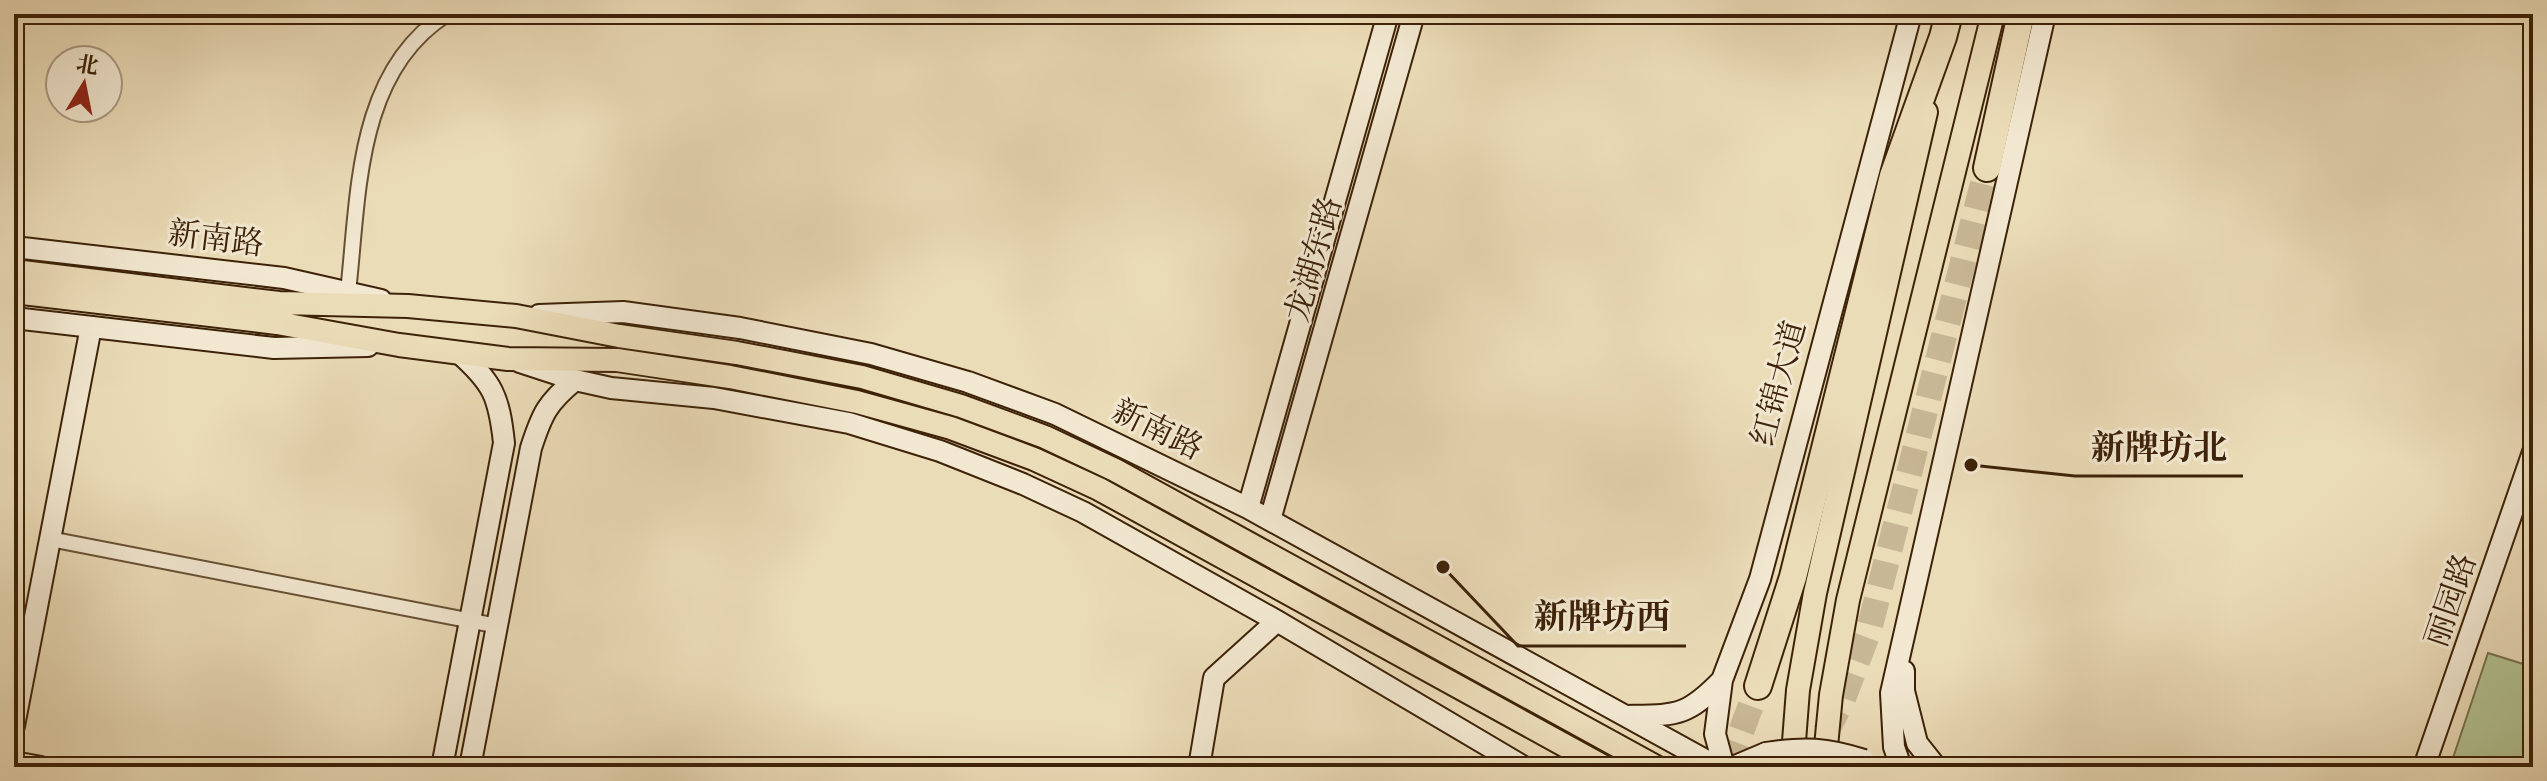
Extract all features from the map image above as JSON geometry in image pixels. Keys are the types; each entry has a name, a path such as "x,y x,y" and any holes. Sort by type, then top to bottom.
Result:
{"highway":[{"path":"1987,168 2021,14"},
{"name":"红锦大道","path":"1758,686 1793,577 1893,176 1946,25"}],"main road":[{"path":"1824,767 1831,695 1848,600 1993,14"},
{"name":"红锦大道","path":"1792,767 1798,690 1815,593 1946,25"},
{"name":"新南路","path":"14,271 278,313 399,345 508,359 617,360 730,377 857,402 951,428 1034,459 1099,489 1604,767"},
{"name":"新南路","path":"14,292 278,313 408,306 516,316 862,377 961,406 1045,437 1115,470 1656,767"}],"street":[{"path":"348,292 364,150 378,100 400,59 429,25 447,14"},
{"name":"龙湖东路","path":"1248,508 1388,14"},
{"name":"龙湖东路","path":"1270,520 1414,14"},
{"name":"红锦大道","path":"1721,767 1715,734 1722,680 1760,579 1911,14"},
{"path":"1901,767 1894,747 1891,693 2045,14"},
{"name":"新南路","path":"14,247 284,278 408,306"},
{"name":"新南路","path":"516,316 623,312 740,328 871,354 968,382 1055,414 1248,508 1721,767"},
{"name":"新南路","path":"14,318 274,348 399,345"},
{"path":"14,726 91,327"},
{"path":"442,767 504,443 501,415 493,390 478,369 458,352"},
{"name":"新南路","path":"508,359 611,388 714,398 849,423 940,451 1023,484 1083,512 1277,621 1524,767"},
{"path":"470,767 531,448 539,423 554,397 575,380"},
{"name":"丽园路","path":"2424,767 2533,452"},
{"path":"50,539 498,626"},
{"path":"1199,767 1214,678 1277,621"},
{"path":"1904,627 1904,691 1917,743 1936,767"},
{"path":"1625,716 1662,716 1682,712 1700,702 1722,680"},
{"path":"1733,767 1766,753 1804,747 1840,752 1868,764"},
{"path":"14,762 41,767"}],"green space":[{"path":"2488,653 2533,667 2533,767 2450,767"}],"tunnel":[{"path":"1807,767 1842,701 1869,630 1987,168"},
{"path":"1728,767 1758,686"}],"place":[{"name":"新牌坊北","path":"1971,465"},
{"name":"新牌坊西","path":"1443,567"}]}
